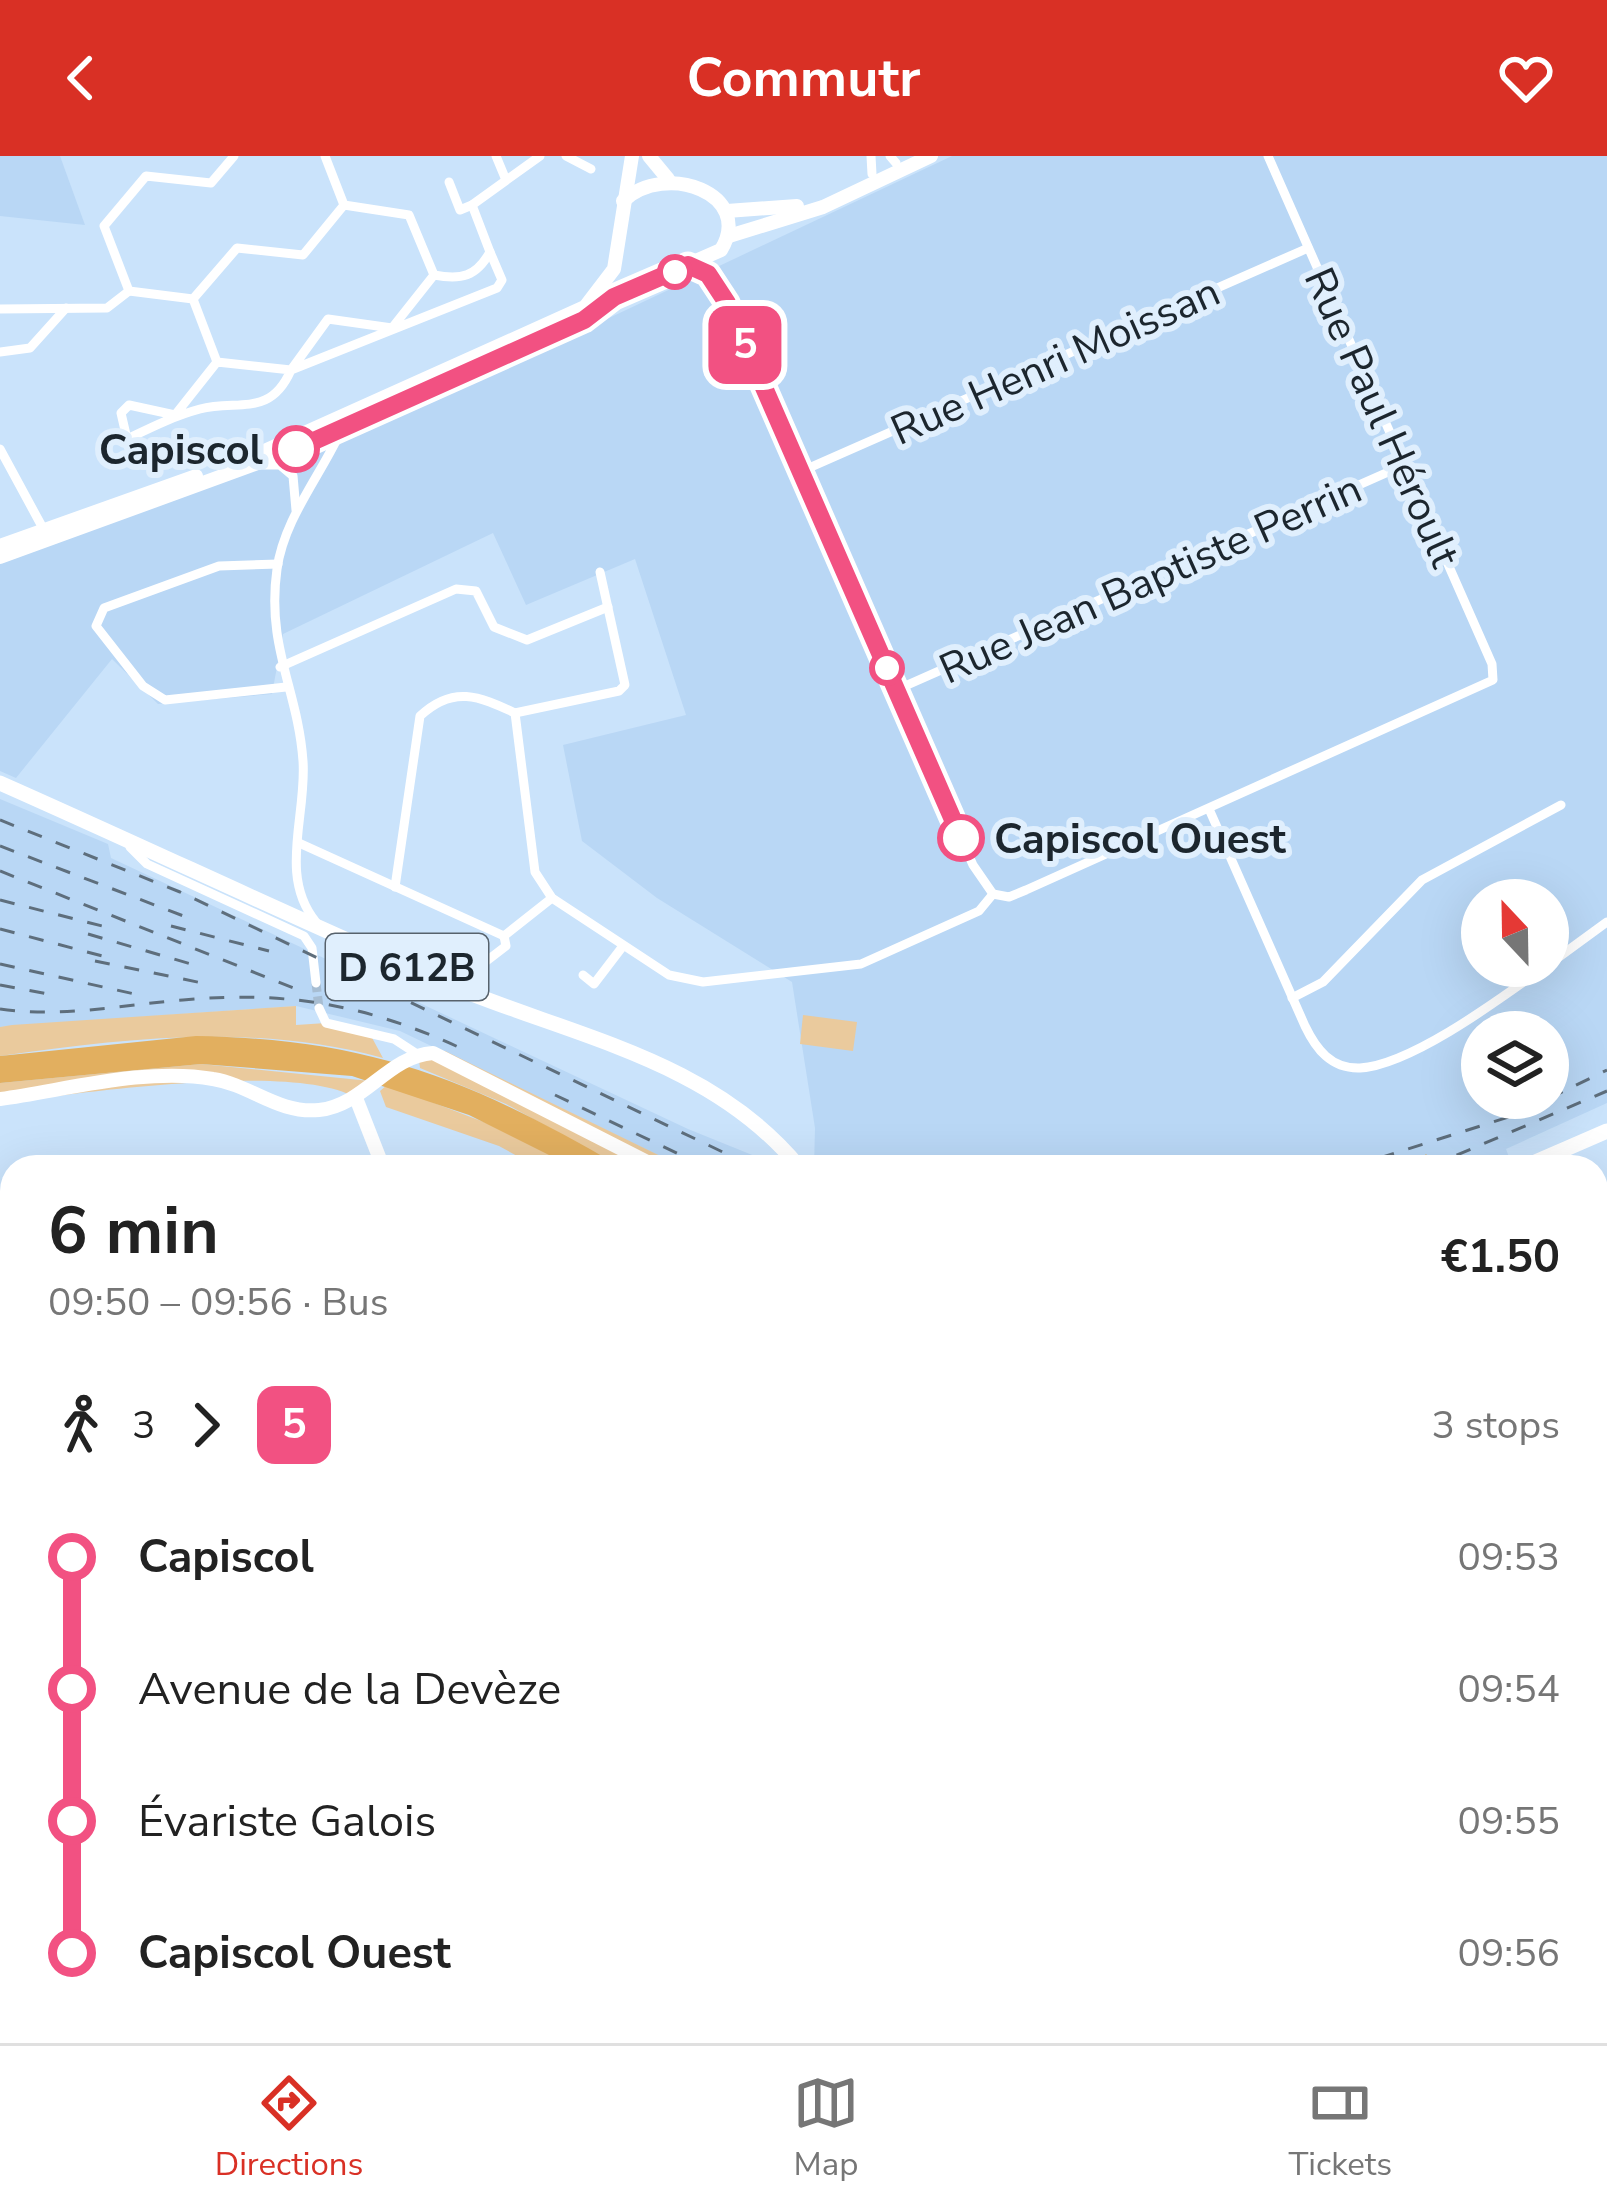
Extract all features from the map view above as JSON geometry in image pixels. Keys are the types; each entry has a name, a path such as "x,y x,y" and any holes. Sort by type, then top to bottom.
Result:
{"main road":[{"path":"0,550 42,522 80,516 251,457 585,307 614,269 632,156"},
{"path":"650,156 668,179 716,199 727,211 725,243"},
{"path":"727,211 787,209 911,156"},
{"path":"0,550 279,460 584,320 614,297 725,243 823,207 931,156"},
{"path":"623,201 645,185 668,179"},
{"path":"614,269 628,285 640,287"},
{"name":"D 612B","path":"0,783 447,984 676,1070 757,1122 788,1155"},
{"path":"0,1099 167,1077 212,1078 294,1109 331,1108 361,1094 411,1056 450,1057 634,1155"},
{"path":"361,1094 379,1155"},
{"path":"1552,1155 1607,1131"}],"street":[{"path":"129,291 104,226 146,176 211,183 234,156"},
{"path":"325,156 344,206"},
{"path":"496,156 506,180"},
{"path":"449,182 460,210 540,156"},
{"path":"566,156 591,169"},
{"path":"871,156 872,174"},
{"name":"Rue Paul Héroult","path":"1209,809 1492,680 1492,664 1268,156"},
{"path":"217,362 291,370 497,288 502,280 472,205"},
{"path":"193,299 237,248 302,255 344,206"},
{"path":"344,206 409,215 434,275"},
{"path":"719,287 725,243"},
{"name":"Rue Henri Moissan","path":"802,471 1308,248"},
{"path":"434,275 470,276 490,252"},
{"path":"688,265 708,274 719,287 973,866 993,894 1009,897 1209,809 1292,998 1320,1052 1338,1064 1360,1068 1485,1013 1519,987"},
{"path":"392,328 434,275"},
{"path":"0,309 106,308 129,291 193,299"},
{"path":"193,299 217,362"},
{"path":"0,352 30,348 66,308"},
{"path":"175,416 128,405 121,413 128,439 175,416 214,405 241,409 272,397 328,319 392,328"},
{"path":"175,416 217,362"},
{"path":"293,521 297,489 279,460 282,447 356,413"},
{"path":"324,930 300,899 295,878 304,762 273,628 278,564 293,521 340,433"},
{"path":"0,449 42,522 115,515"},
{"name":"Rue Jean Baptiste Perrin","path":"896,690 1404,466"},
{"path":"293,476 308,477 321,469"},
{"path":"278,564 219,566 104,608 96,626 143,686 165,700 270,693 286,687"},
{"path":"395,887 420,716 459,694 472,693 515,713 619,692 625,686 600,572"},
{"path":"280,668 456,589 476,591 494,627 527,640 608,607"},
{"path":"515,713 535,872 552,898 623,946 686,980 861,964 979,911 993,894"},
{"path":"1292,998 1323,982 1422,880 1561,805"},
{"path":"123,840 147,864 304,936 312,948 316,982"},
{"path":"299,843 504,936"},
{"path":"504,936 552,898"},
{"path":"1569,949 1607,922"},
{"path":"481,966 506,946 504,936"},
{"path":"583,975 594,984 623,946"},
{"path":"319,1008 326,1023 394,1040 411,1056"}],"shaded area":[{"path":"0,156 60,156 85,225 0,216"},
{"path":"952,156 1607,156 1607,1103 1506,1149 1508,1155 814,1155 815,1128 792,982 657,898 582,841 563,745 686,715 635,559 526,605 493,533 283,634 272,694 158,704 112,659 16,778 0,771 0,564 427,404"},
{"path":"0,799 108,844 111,858 752,1155 658,1155 400,1031 296,1006 0,1027"},
{"path":"296,1006 296,1025 326,1023 370,1034 383,1058 288,1040 240,1037 144,1039 0,1056 0,1027"},
{"path":"803,1015 857,1022 853,1051 800,1044"},
{"path":"196,1036 316,1046 368,1056 467,1088 599,1155 549,1155 469,1115 352,1076 201,1064 0,1083 0,1056"},
{"path":"445,1051 658,1155 599,1155 506,1104 420,1068 419,1059"},
{"path":"201,1064 370,1081 356,1098 326,1087 237,1081 0,1103 0,1083"},
{"path":"387,1085 502,1129 551,1155 515,1155 386,1107 380,1091"}],"tunnel":[{"path":"316,983 319,1008"}],"railway":[{"path":"0,820 180,892 729,1155"},
{"path":"0,846 194,920"},
{"path":"0,871 301,991"},
{"path":"0,900 110,928"},
{"path":"171,926 269,951"},
{"path":"0,929 110,958"},
{"path":"88,934 198,966"},
{"path":"95,961 212,985"},
{"path":"0,964 139,995"},
{"path":"0,985 54,995"},
{"path":"0,1009 69,1011 222,997 295,1000 399,1023 469,1052"},
{"path":"1389,1155 1515,1115 1607,1070"},
{"path":"1457,1155 1607,1091"},
{"path":"555,1095 681,1155"}],"bus line":[{"name":"5","path":"296,449 584,320 614,297 688,265 704,271 727,303 961,838"}],"place":[{"name":"Capiscol","path":"296,449"},
{"name":"Capiscol Ouest","path":"961,838"}]}
